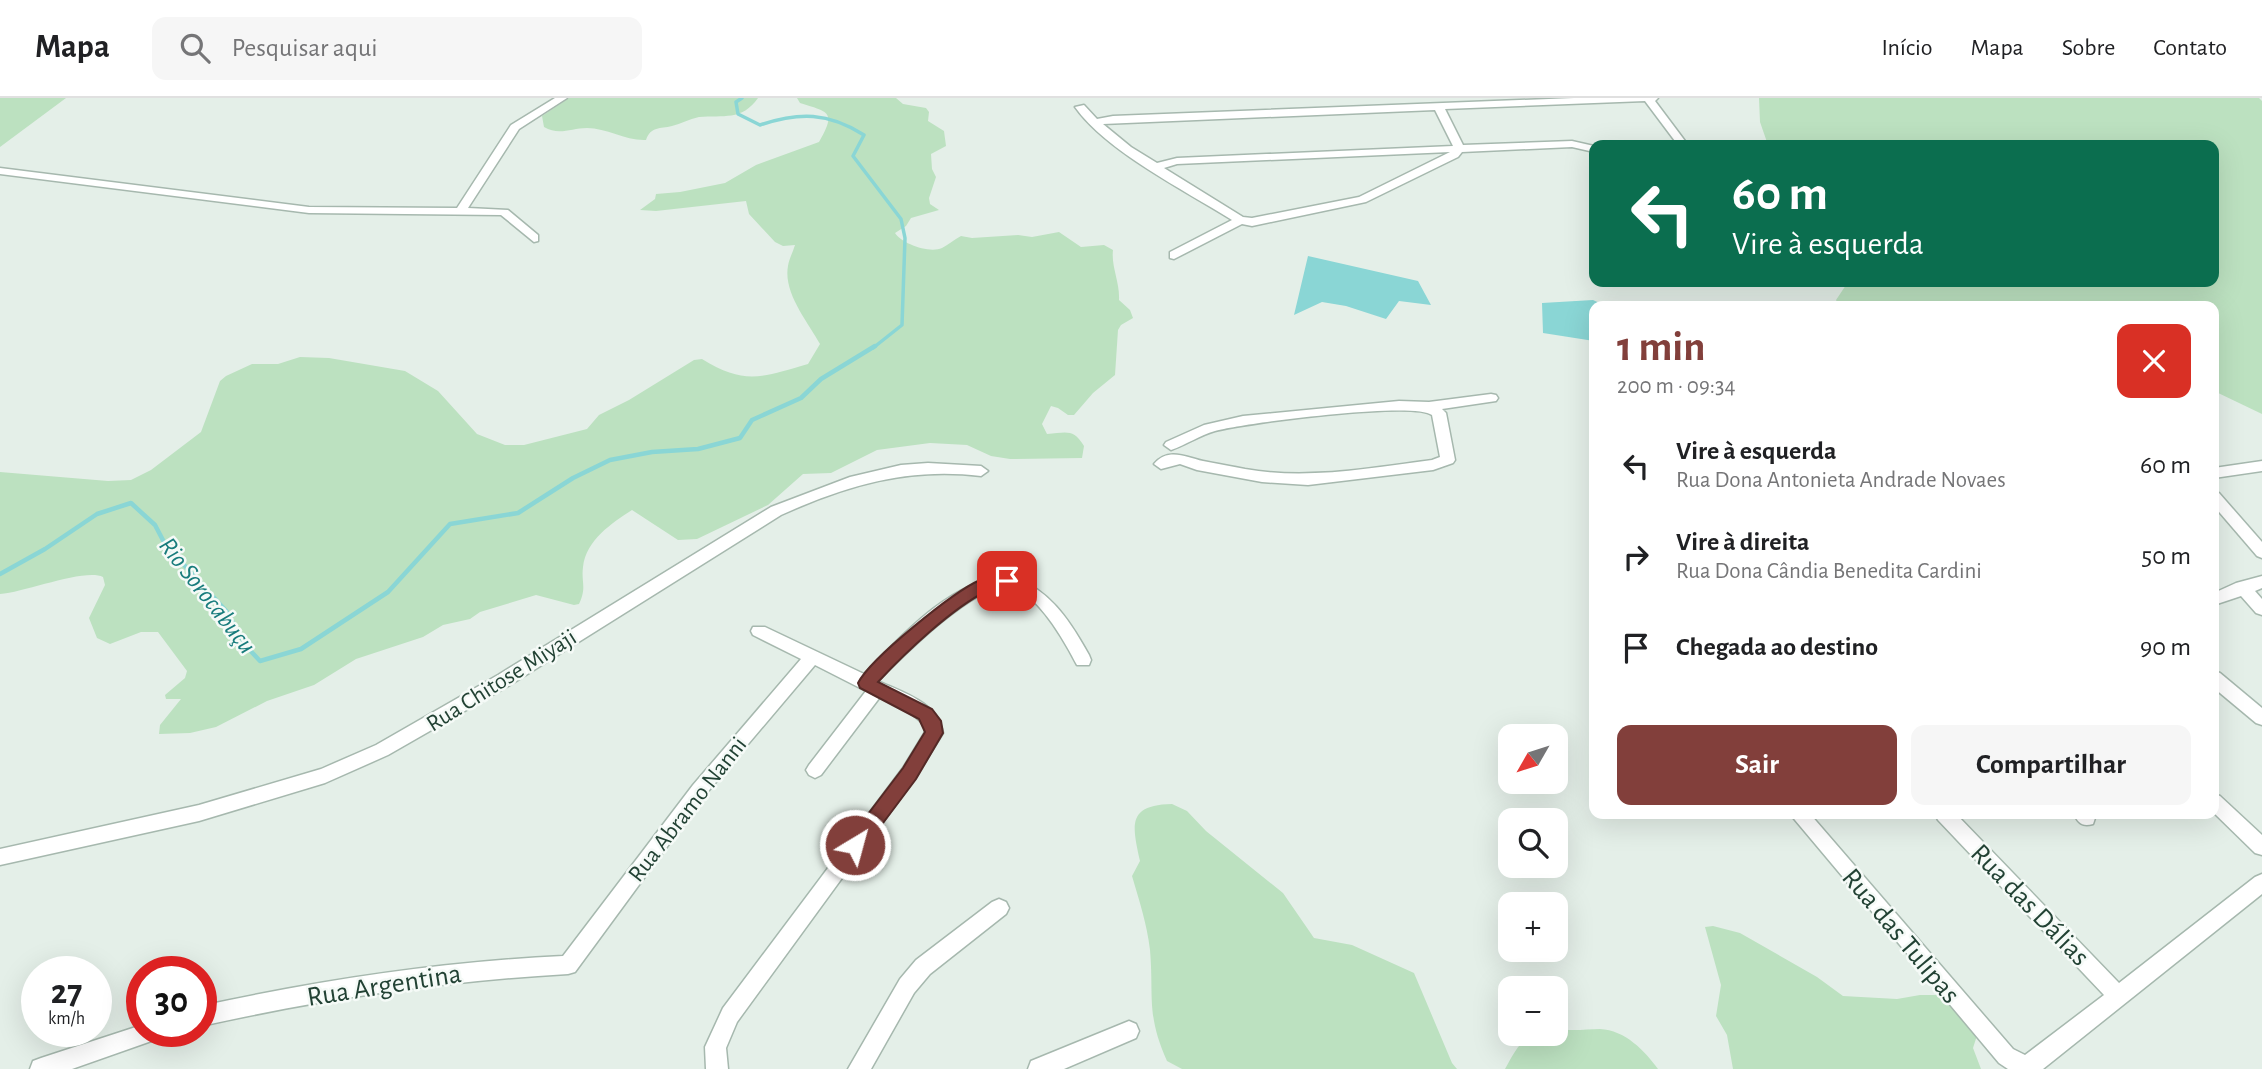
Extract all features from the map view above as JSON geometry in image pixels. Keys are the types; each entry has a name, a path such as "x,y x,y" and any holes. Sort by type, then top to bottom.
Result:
{"street":[{"path":"460,212 515,127 562,98"},
{"path":"1094,123 1113,119 1650,98 1679,140"},
{"path":"1080,107 1094,123 1154,167 1240,220 1264,221 1362,200 1454,155 1459,148"},
{"path":"1439,107 1459,148"},
{"path":"1154,167 1177,160 1572,144 1589,148"},
{"path":"1412,150 1430,167"},
{"path":"0,172 309,209 504,212 534,238"},
{"path":"1174,255 1240,220"},
{"path":"1171,445 1209,428 1243,421 1399,405 1429,406 1491,398"},
{"path":"1161,464 1172,459 1182,459 1197,465 1262,477 1307,480 1433,465 1448,460 1448,453 1438,413 1429,406"},
{"name":"Rua Chitose Miyaji","path":"0,857 199,813 325,775 424,728 750,525 802,498 852,481 907,468 952,466 981,471"},
{"path":"2219,472 2262,466"},
{"path":"2219,503 2262,552"},
{"path":"815,770 888,660 963,597 996,581 1007,581 1029,589 1067,628 1083,660"},
{"path":"2219,597 2262,582"},
{"path":"2242,587 2262,609"},
{"path":"717,1069 715,1047 719,1034 758,975 783,947 929,744 934,733 932,721 914,706 759,631"},
{"name":"Rua Abramo Nanni","path":"568,965 699,790 812,657"},
{"path":"2219,682 2262,718"},
{"path":"2219,807 2262,847"},
{"name":"Rua das Tulipas","path":"1804,819 2006,1056 2023,1066 2030,1066 2117,995"},
{"name":"Rua das Dálias","path":"1949,819 2117,995"},
{"path":"2117,995 2262,883"},
{"path":"859,1069 907,986 923,967 999,908"},
{"name":"Rua Argentina","path":"217,1012 256,1003 431,974 489,968 568,965"},
{"path":"1038,1069 1129,1031"},
{"path":"41,1069 126,1040"}],"green space":[{"path":"0,98 66,98 0,147"},
{"path":"569,98 758,98 739,114 699,117 656,129 650,132 646,140 631,139 602,130 581,128 560,131 544,127 542,116"},
{"path":"797,98 896,98 903,104 926,108 929,112 928,121 944,131 946,146 931,154 932,169 936,177 929,198 930,204 939,210 911,218 906,226 895,233 909,244 930,250 944,247 961,236 1032,237 1059,232 1081,247 1104,245 1113,250 1119,300 1130,310 1133,318 1118,330 1115,375 1093,393 1074,415 1068,415 1051,406 1042,424 1047,434 1068,433 1076,436 1084,446 1082,458 1010,459 991,456 967,445 930,443 877,450 831,473 803,474 768,505 697,539 678,540 632,510 601,533 589,549 583,567 583,589 579,604 536,595 480,612 470,619 443,625 423,637 356,659 314,685 267,701 216,727 190,733 159,734 160,725 181,699 166,699 165,695 185,678 187,671 158,632 141,632 110,644 97,638 89,618 105,585 103,577 94,575 69,578 0,594 0,472 108,481 131,480 151,470 201,432 220,381 252,364 278,364 300,357 329,358 405,371 438,391 477,434 505,445 524,445 587,429 599,415 694,360 702,359 717,368 743,376 766,375 808,364 820,344 789,286 788,266 795,245 783,246 775,242 749,214 746,201 656,211 640,210 655,199 656,194 725,183 756,165 819,142 828,124 827,114 800,103"},
{"path":"1759,98 2259,98 2262,101 2262,414 2219,393 2219,301 1836,300 1845,287 2219,287 2219,140 1766,140 1760,122"},
{"path":"1172,804 1187,811 1206,831 1283,893 1314,938 1352,945 1414,973 1452,1063 1457,1069 1182,1069 1167,1061 1153,1018 1149,940 1132,876 1140,861 1135,837 1136,819 1147,808"},
{"path":"1713,926 1740,933 1817,977 1843,996 1897,999 1920,995 1946,995 1981,1023 1973,1048 1981,1069 1733,1069 1727,1035 1716,1016 1721,985 1705,927"},
{"path":"1568,1030 1609,1030 1626,1037 1647,1055 1658,1069 1505,1069 1519,1046 1568,1046"}],"water":[{"path":"1308,256 1418,281 1431,305 1399,301 1386,319 1346,306 1322,302 1294,315"},
{"path":"1593,300 1595,301 1589,301 1589,340 1543,333 1542,303"}],"waterway":[{"name":"Rio Sorocabuçu","path":"742,98 736,102 738,114 760,125 788,118 813,116 838,122 864,135 853,156 901,219 905,238 902,325 873,348"},
{"name":"Rio Sorocabuçu","path":"0,574 45,549 97,514 131,503 155,525 165,544 227,612 246,646 260,661 301,649 388,592 450,524 518,513 573,478 610,460 652,452 698,449 740,438 752,420 801,398 821,379 875,346"}],"route":[{"path":"855,845 909,773 934,733 932,721 926,714 866,683 888,660 963,597 986,584 1007,581"}]}
